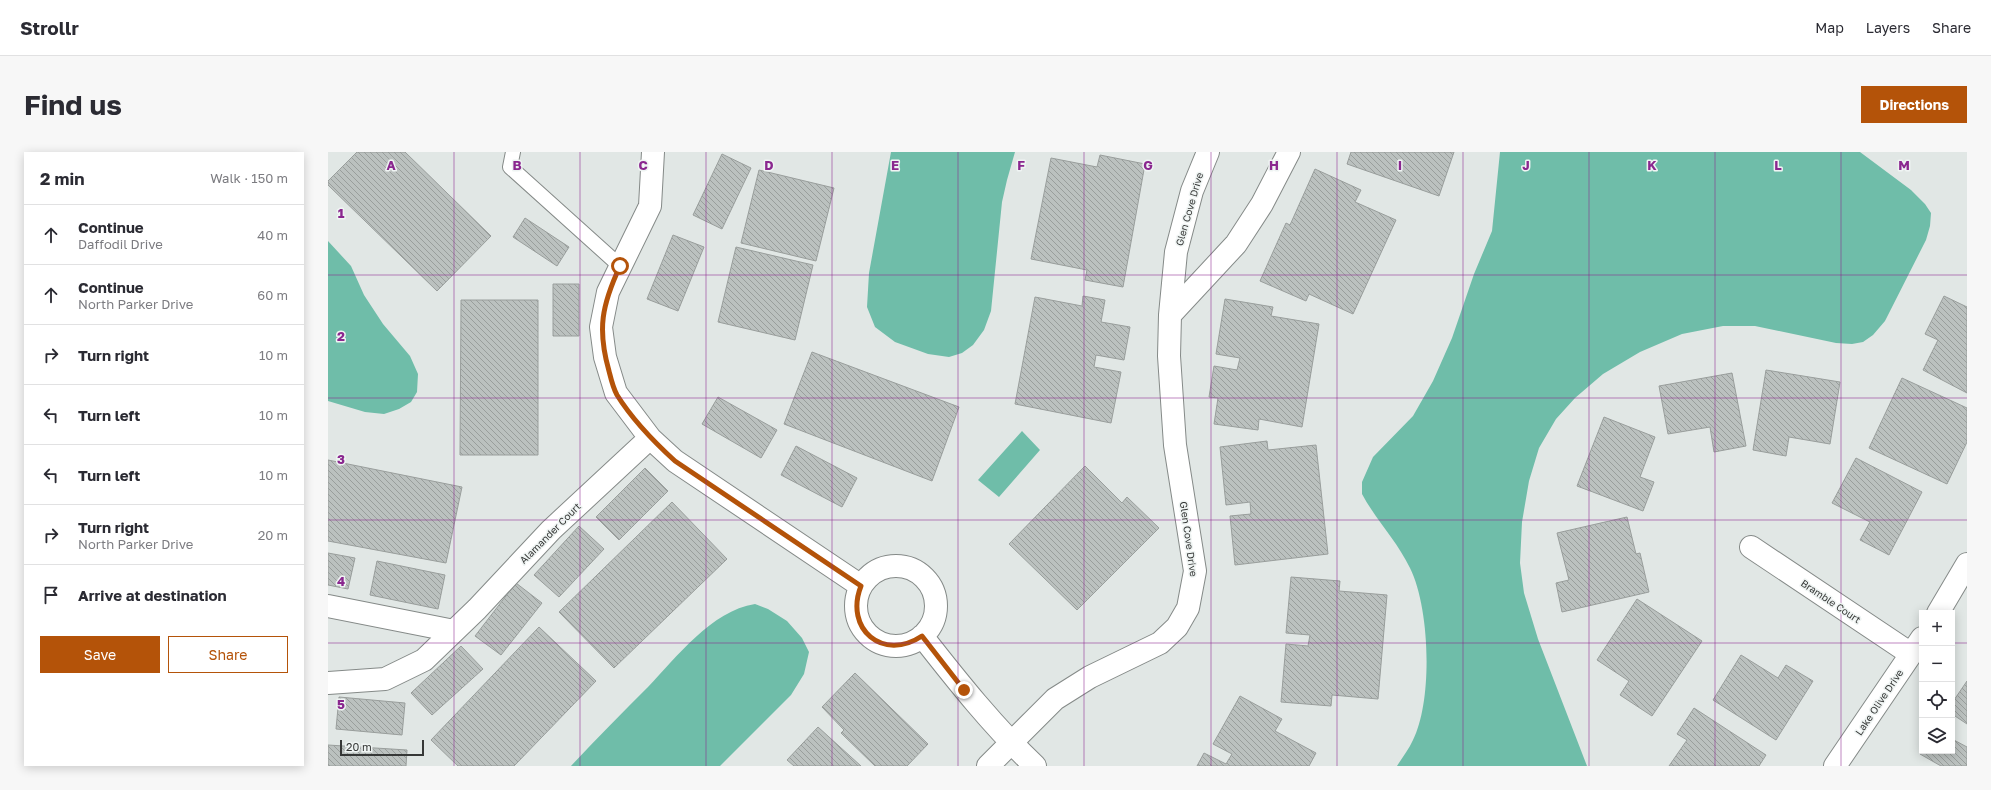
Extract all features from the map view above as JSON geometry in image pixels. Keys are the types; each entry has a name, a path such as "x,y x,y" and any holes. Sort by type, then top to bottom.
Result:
{"street":[{"path":"653,152 650,206 608,292 601,328 605,357 616,393 650,438 675,461 861,586"},
{"name":"Glen Cove Drive","path":"988,766 1012,744 1055,699 1090,677 1160,643 1177,627 1188,608 1195,571 1175,445 1170,356 1170,315 1176,252 1192,191 1208,152"},
{"path":"1170,315 1236,244 1262,204 1289,152"},
{"name":"Alamander Court","path":"328,683 385,679 424,660 477,610 551,530 650,438"},
{"name":"Bramble Court","path":"1752,547 1917,646"},
{"path":"1940,610 1967,564"},
{"path":"895,566 909,568 921,574 931,585 936,598 936,612 931,625 922,636 912,643 900,646 887,645 876,640 866,633 859,622 856,610 856,598 861,586 869,575 882,568 895,566"},
{"path":"328,606 454,631"},
{"path":"922,636 964,690 1012,744 1036,766"},
{"name":"Lake Olive Drive","path":"1835,766 1917,646"}],"lane":[{"path":"513,152 510,167 620,266"}],"shaded area":[{"path":"891,152 1015,152 1002,202 991,311 984,330 973,345 962,353 949,357 928,354 895,342 875,327 867,307 869,273"},
{"path":"1500,152 1860,152 1911,190 1925,204 1931,213 1930,226 1926,240 1885,321 1873,335 1863,342 1852,344 1836,343 1755,326 1723,326 1682,334 1640,352 1603,374 1575,398 1556,419 1539,448 1529,481 1522,522 1520,563 1524,593 1538,639 1587,766 1397,766 1413,740 1424,702 1426,679 1425,629 1417,585 1410,568 1405,558 1362,494 1362,482 1373,457 1413,416 1433,381 1452,338 1474,274 1492,231"},
{"path":"328,241 351,266 364,295 383,324 410,356 418,374 417,392 411,402 399,409 384,414 365,412 328,401"},
{"path":"1022,431 1040,450 999,497 978,480"},
{"path":"755,604 768,609 787,621 802,638 809,652 804,674 791,695 720,766 571,766 683,649 709,625 739,608"}],"building":[{"path":"357,152 405,152 491,236 437,291 328,185 328,181"},
{"path":"1351,152 1454,152 1439,196 1347,164"},
{"path":"722,154 751,168 722,229 693,215"},
{"path":"1100,155 1145,164 1123,287 1085,280 1087,270 1031,259 1051,158 1097,167"},
{"path":"1315,169 1361,190 1355,202 1396,220 1353,314 1309,294 1306,301 1260,281 1286,223 1290,225"},
{"path":"759,170 834,188 816,261 741,243"},
{"path":"525,218 569,247 557,266 513,237"},
{"path":"673,235 704,247 678,311 647,299"},
{"path":"736,247 813,265 795,340 718,322"},
{"path":"553,284 579,284 579,336 553,336"},
{"path":"1083,296 1105,300 1101,322 1130,327 1124,360 1096,355 1094,367 1121,372 1111,423 1015,404 1035,297 1082,306"},
{"path":"1944,296 1967,307 1967,393 1923,370 1938,340 1925,334"},
{"path":"1225,299 1273,307 1271,316 1319,324 1302,427 1259,419 1258,430 1214,424 1218,398 1209,397 1214,366 1237,370 1240,358 1216,354"},
{"path":"461,300 538,300 538,455 460,455"},
{"path":"812,352 959,407 932,481 784,424"},
{"path":"1766,370 1840,382 1830,444 1789,437 1786,456 1753,450"},
{"path":"1732,373 1746,446 1714,452 1710,427 1668,434 1659,386"},
{"path":"1902,378 1967,408 1967,442 1947,484 1869,448"},
{"path":"718,397 777,430 761,458 702,424"},
{"path":"1604,417 1655,437 1640,477 1654,482 1643,511 1577,486"},
{"path":"1267,441 1268,450 1316,445 1328,554 1235,565 1230,516 1251,514 1250,502 1226,505 1220,447"},
{"path":"796,446 857,478 842,507 781,475"},
{"path":"1856,458 1922,492 1889,555 1860,540 1870,522 1832,503"},
{"path":"328,460 462,487 446,563 328,541"},
{"path":"1085,466 1122,503 1127,497 1159,528 1077,610 1009,544"},
{"path":"645,468 668,491 619,540 596,517"},
{"path":"672,502 727,559 614,668 559,612"},
{"path":"1627,517 1636,554 1640,553 1649,592 1562,612 1556,583 1569,580 1557,533"},
{"path":"579,526 604,549 559,597 534,575"},
{"path":"328,553 355,558 348,589 328,585"},
{"path":"377,561 445,575 438,609 370,595"},
{"path":"1291,577 1340,581 1339,591 1387,595 1378,699 1332,695 1331,706 1281,702 1286,644 1308,646 1310,635 1286,633"},
{"path":"516,583 542,603 501,655 475,636"},
{"path":"1637,599 1702,641 1652,716 1620,695 1629,681 1597,660"},
{"path":"539,627 596,681 514,766 458,766 431,740"},
{"path":"461,646 483,669 432,715 411,693"},
{"path":"1741,655 1778,678 1786,665 1813,681 1776,740 1713,700"},
{"path":"855,673 928,744 907,766 875,766 841,733 844,730 822,707"},
{"path":"1967,681 1967,724 1955,716 1955,699"},
{"path":"1240,696 1282,719 1275,731 1316,753 1309,766 1197,766 1204,753 1226,764 1232,754 1213,744"},
{"path":"339,697 405,703 402,735 336,729"},
{"path":"1694,708 1766,755 1759,766 1669,766 1687,740 1677,734"},
{"path":"818,727 861,766 794,766 787,760"},
{"path":"1955,741 1967,747 1967,766 1941,766 1920,754 1955,754"},
{"path":"328,745 407,750 406,766 328,766"}],"route":[{"path":"620,266 608,292 601,328 605,357 616,393 650,438 675,461 861,586 856,598 856,610 859,622 866,633 887,645 900,646 912,643 922,636 964,690"}]}
